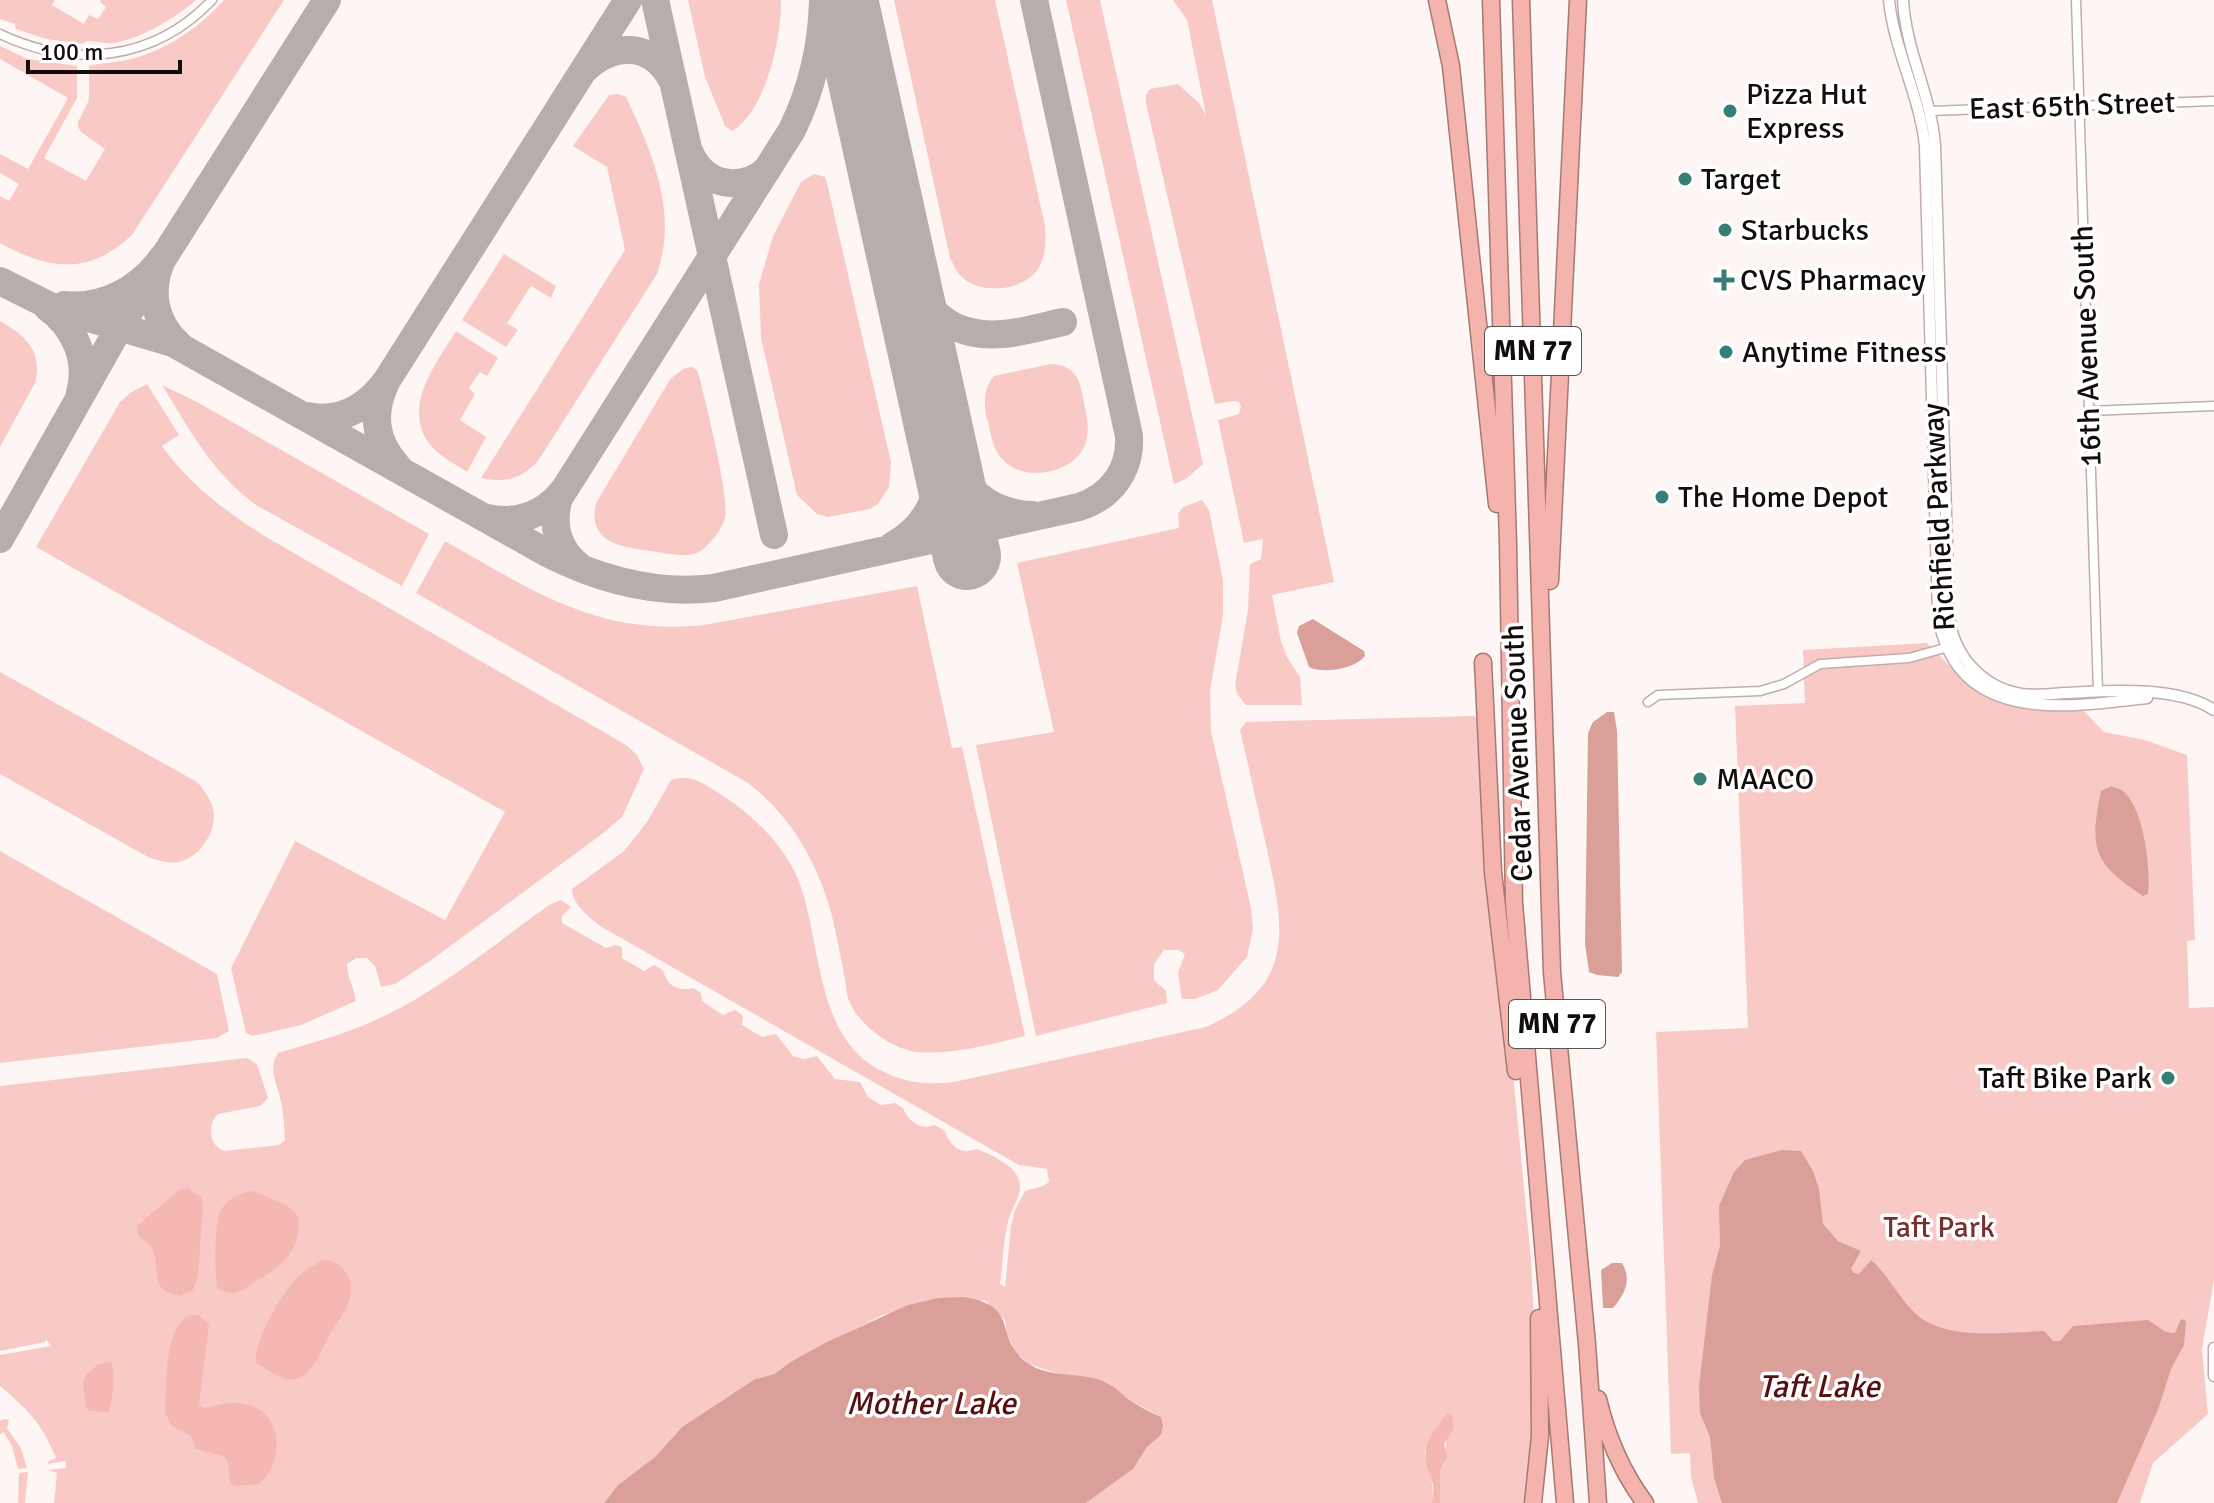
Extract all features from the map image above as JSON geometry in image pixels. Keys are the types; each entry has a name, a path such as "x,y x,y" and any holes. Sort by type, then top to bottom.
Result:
{"highway":[{"path":"1437,0 1451,66 1488,413 1510,702"},
{"name":"Cedar Avenue South","path":"1491,0 1514,903 1565,1503"},
{"name":"Cedar Avenue South","path":"1521,0 1552,972 1587,1344 1598,1503"},
{"path":"1545,702 1578,0"},
{"path":"1483,662 1493,872 1516,1072 1532,1143"},
{"path":"1533,1503 1540,1436 1539,1217"},
{"path":"1587,1344 1610,1438 1645,1503"}],"street":[{"path":"0,34 49,52 98,55 140,46 160,38 192,19 212,0"},
{"name":"Richfield Parkway","path":"1889,0 1891,24 1924,135 1938,615 1958,665 1979,688 2017,703 2116,702 2170,695"},
{"name":"Richfield Parkway","path":"1903,0 1907,38 1930,111 1935,145 1951,646"},
{"name":"16th Avenue South","path":"2076,0 2098,692"},
{"name":"East 65th Street","path":"1930,111 2214,101"},
{"path":"2089,411 2214,406"},
{"path":"1648,702 1658,695 1760,691 1784,684 1820,664 1909,658 1951,646"},
{"name":"Richfield Parkway","path":"1951,646 1975,670 2008,691 2027,695 2098,692 2170,695 2198,701 2214,710"},
{"path":"2214,1348 2214,1376"}],"green space":[{"path":"0,0 55,0 52,5 84,24 89,15 98,19 106,7 101,0 196,0 166,22 140,35 115,43 87,41 83,44 46,39 16,29 15,24 0,19"},
{"path":"224,0 284,0 132,235 100,257 84,263 68,264 35,259 0,243 0,196 9,201 19,184 0,173 0,154 28,169 68,98 0,59 0,46 28,59 77,66 77,98 44,158 86,181 105,149 78,127 89,100 89,66 127,60 168,45 192,29"},
{"path":"688,0 781,0 779,33 763,91 744,121 732,131 725,126 705,77"},
{"path":"894,0 995,0 1045,226 1041,264 1022,283 1000,288 977,286 959,274 950,258"},
{"path":"1066,0 1100,0 1203,464 1186,479 1174,484"},
{"path":"1173,0 1212,0 1334,582 1272,595 1281,641 1300,677 1302,705 1246,705 1237,694 1235,685 1248,610 1250,564 1261,559 1263,539 1244,543 1218,420 1239,414 1241,407 1239,402 1234,401 1215,404 1146,103 1150,89 1178,84 1199,103 1206,115 1187,20"},
{"path":"609,95 626,97 634,114 660,186 665,224 657,274 538,461 512,478 481,478 625,250 607,167 573,146"},
{"path":"814,174 825,177 827,183 891,462 889,487 878,504 870,509 828,517 817,514 797,495 761,338 759,284 773,236 801,182"},
{"path":"504,254 556,286 551,298 531,286 507,323 518,330 506,347 462,320"},
{"path":"0,321 25,339 34,353 37,372 35,383 0,447"},
{"path":"456,331 498,358 487,376 480,372 469,388 475,394 460,420 486,437 467,472 431,446 422,432 419,417 424,387"},
{"path":"1051,364 1070,370 1079,382 1087,421 1086,442 1081,453 1062,467 1037,473 1025,472 1004,461 995,448 985,410 986,392 994,376"},
{"path":"692,367 697,370 700,379 717,451 726,507 723,523 707,546 689,555 633,548 612,542 597,528 596,503 671,378"},
{"path":"147,384 179,435 162,446 183,472 220,505 261,534 626,745 637,755 644,769 622,817 430,961 395,984 381,987 375,966 367,958 357,958 347,964 356,1001 301,1025 253,1036 246,1033 231,968 295,841 445,920 505,812 36,547 120,402"},
{"path":"162,385 429,534 402,586 256,505 241,493 203,450"},
{"path":"1202,500 1209,510 1223,580 1223,615 1210,691 1211,731 1251,908 1253,928 1247,957 1218,990 1195,999 1182,999 1178,972 1185,954 1179,950 1164,950 1154,964 1154,980 1166,991 1167,1003 1036,1036 976,745 1054,732 1017,563 1179,528 1178,514 1183,507"},
{"path":"445,541 568,606 631,624 666,627 704,625 917,586 952,748 962,747 1025,1036 931,1053 897,1046 869,1028 849,1000 835,929 822,885 809,856 783,816 748,783 416,593"},
{"name":"Taft Park","path":"1927,643 1963,679 1994,701 2024,709 2081,708 2104,732 2145,740 2187,755 2195,940 2187,941 2189,1008 2214,1007 2214,1280 2202,1349 2208,1414 2153,1463 2140,1503 1698,1503 1691,1477 1690,1453 1671,1454 1656,1032 1748,1028 1735,706 1805,703 1803,650"},
{"path":"0,672 197,782 210,801 214,816 210,833 201,849 179,862 148,857 0,774"},
{"path":"1474,716 1479,719 1531,1260 1536,1361 1536,1457 1528,1503 1440,1503 1440,1472 1445,1463 1446,1438 1425,1451 1433,1489 1431,1503 1086,1503 1133,1469 1147,1447 1161,1435 1161,1417 1126,1398 1108,1383 1056,1373 1029,1364 1015,1352 1005,1320 985,1300 883,1315 792,1361 774,1374 755,1379 682,1427 655,1457 618,1485 604,1503 54,1503 57,1473 48,1470 66,1468 66,1461 47,1464 56,1458 45,1435 27,1410 0,1386 0,1355 51,1346 46,1339 45,1342 0,1351 0,1086 247,1058 257,1064 268,1098 260,1106 218,1114 212,1123 213,1140 224,1151 279,1145 285,1140 282,1107 273,1071 278,1053 332,1037 405,1005 448,979 549,905 561,900 571,907 562,916 562,923 606,948 622,947 622,958 644,971 654,965 663,970 670,984 683,989 693,988 701,993 702,1001 723,1015 735,1010 743,1016 742,1025 762,1037 776,1034 793,1056 803,1059 817,1056 835,1079 860,1082 868,1097 881,1105 895,1103 916,1124 924,1127 934,1125 944,1130 956,1148 979,1150 1007,1164 1016,1175 1020,1187 1005,1237 1000,1284 1005,1287 1015,1210 1025,1191 1049,1182 1047,1169 1019,1165 600,926 578,905 572,889 624,851 647,822 671,780 686,778 700,782 758,823 792,867 806,903 831,1010 842,1033 857,1053 878,1069 906,1080 954,1082 1206,1027 1236,1011 1257,993 1270,973 1277,951 1279,928 1272,875 1240,730 1246,722"},
{"path":"0,851 217,974 229,1031 217,1038 0,1063"},
{"path":"9,1420 7,1428 21,1448 27,1468 18,1469 12,1446 4,1432 0,1434 0,1421"},
{"path":"28,1472 25,1503 18,1503 19,1473"}],"shaded area":[{"path":"188,1188 201,1197 203,1206 198,1276 193,1290 180,1296 160,1286 153,1251 137,1234 137,1226 179,1190"},
{"path":"254,1191 288,1206 298,1216 296,1243 283,1262 241,1291 232,1293 218,1289 216,1240 219,1214 234,1197"},
{"path":"322,1260 336,1263 345,1271 350,1282 350,1298 312,1367 302,1377 286,1379 256,1363 259,1343 269,1319 290,1286"},
{"path":"191,1315 199,1315 209,1325 199,1405 204,1408 232,1403 249,1405 261,1410 274,1429 276,1453 273,1465 259,1484 236,1486 230,1483 228,1461 223,1456 196,1449 191,1436 172,1426 165,1413 171,1344 175,1331"},
{"path":"111,1362 113,1387 108,1412 90,1411 86,1408 85,1376 98,1364"},
{"path":"1448,1413 1452,1415 1454,1428 1444,1444 1447,1457 1440,1472 1440,1503 1431,1503 1433,1487 1426,1451 1434,1431"}],"water":[{"path":"1313,619 1364,651 1365,656 1354,664 1338,669 1309,667 1297,633 1299,626"},
{"path":"1607,712 1614,712 1617,731 1622,972 1618,977 1589,972 1585,944 1588,733 1593,722"},
{"path":"2111,786 2122,790 2130,799 2141,824 2148,870 2148,894 2143,896 2114,874 2099,853 2095,827 2097,811 2101,791"},
{"name":"Taft Lake","path":"1782,1150 1801,1151 1819,1189 1823,1224 1838,1241 1861,1251 1851,1269 1854,1273 1859,1274 1871,1260 1911,1309 1923,1320 1939,1327 1974,1333 2044,1331 2053,1341 2060,1341 2073,1326 2148,1320 2166,1332 2175,1333 2181,1319 2186,1321 2184,1345 2171,1369 2159,1407 2117,1503 1722,1503 1714,1478 1710,1437 1700,1413 1699,1386 1712,1275 1720,1246 1719,1206 1734,1172 1745,1160"},
{"path":"1612,1263 1622,1263 1626,1287 1613,1308 1603,1308 1601,1270"},
{"name":"Mother Lake","path":"963,1297 993,1307 1000,1314 1016,1352 1035,1368 1099,1380 1161,1417 1161,1435 1147,1447 1133,1469 1086,1503 604,1503 618,1485 655,1457 682,1427 755,1379 774,1374 827,1342 908,1305 938,1298"}],"taxiway":[{"path":"0,539 120,326 327,0"},
{"path":"628,0 583,71 606,55 631,50 654,58 672,80"},
{"path":"655,0 774,535"},
{"path":"580,567 566,552 558,536 556,518 559,498 792,130 815,66 823,0"},
{"path":"0,281 52,307 173,343 549,554 629,583 671,589 714,588 1079,507 1101,496 1117,480 1127,460 1129,436 1034,0"},
{"path":"387,380 583,71"},
{"path":"690,153 704,172 724,182 746,182 767,170"},
{"path":"894,225 907,266 926,303 956,327 977,333 1002,334 1063,322"},
{"path":"64,305 93,304 120,294 143,279 163,257 156,281 156,305 164,327 180,346"},
{"path":"47,307 65,324 77,345 83,368 80,393"},
{"path":"307,416 331,417 352,411 362,406 387,380 379,403 378,426 384,447 398,467"},
{"path":"892,546 916,528 932,504 940,478 943,448 968,485 988,503 1015,513 1032,515"},
{"path":"487,518 509,520 529,516 539,512 563,491"}],"runway":[{"path":"844,0 967,556"}],"place":[{"name":"Pizza Hut Express","path":"1730,111"},
{"name":"Target","path":"1685,179"},
{"name":"Starbucks","path":"1725,230"},
{"name":"CVS Pharmacy","path":"1724,280"},
{"name":"Anytime Fitness","path":"1726,352"},
{"name":"The Home Depot","path":"1662,497"},
{"name":"MAACO","path":"1700,779"},
{"name":"Taft Bike Park","path":"2168,1078"}]}
